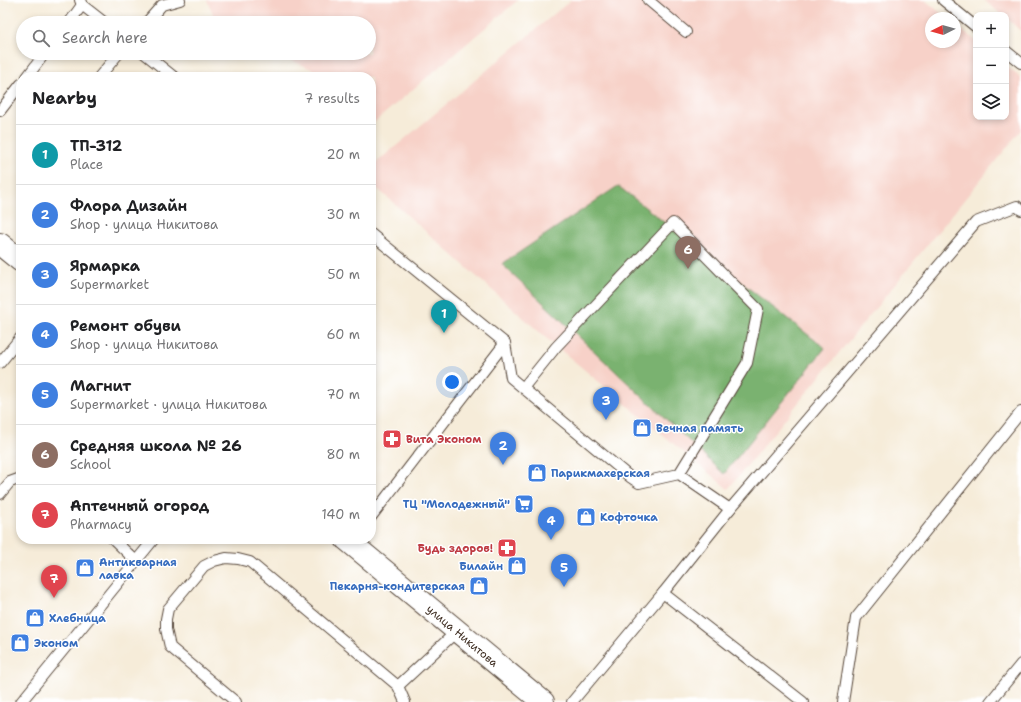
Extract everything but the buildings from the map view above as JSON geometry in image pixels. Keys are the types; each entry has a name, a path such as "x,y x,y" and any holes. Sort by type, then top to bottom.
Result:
{"street":[{"path":"0,244 16,257"},
{"name":"улица Никитова","path":"355,544 542,702"}],"lane":[{"path":"152,16 162,5 180,0"},
{"path":"648,0 686,32"},
{"path":"943,0 973,25"},
{"path":"73,16 81,3 97,16"},
{"path":"1009,53 1021,63"},
{"path":"31,72 40,60"},
{"path":"103,72 113,60"},
{"path":"153,60 168,72"},
{"path":"1,109 16,90"},
{"path":"572,702 663,593 730,509 976,222 1017,206 1021,210"},
{"path":"376,238 505,343 511,378 523,388 630,477 639,483 679,474 747,363 758,309 673,222 556,347 523,388"},
{"path":"0,363 16,343"},
{"path":"376,510 505,343"},
{"path":"843,702 856,618 1021,412"},
{"path":"679,474 730,509"},
{"path":"0,494 10,482 16,480"},
{"path":"118,544 136,561"},
{"path":"21,702 150,544"},
{"path":"236,702 170,647 166,629 168,609 204,566 214,561 226,558 250,562 398,686 405,702"},
{"path":"663,593 803,702"},
{"path":"398,686 457,631"},
{"path":"990,702 1021,664"}],"shaded area":[{"path":"207,0 518,0 376,121 376,72 316,72 290,60 376,60 376,16 214,16"},
{"path":"571,0 925,0 940,12 925,12 925,48 961,48 961,29 973,39 973,120 1009,120 1009,68 1021,78 1021,130 728,489 545,337 376,187 376,163"},
{"path":"984,0 1021,0 1021,31 1009,21 1009,12 998,12"}],"green space":[{"path":"618,186 825,348 724,474 502,264"}],"place":[{"name":"Средняя школа № 26","path":"688,269"},
{"name":"ТП-312","path":"444,333"},
{"name":"Ярмарка","path":"606,420"},
{"name":"Вечная память","path":"642,428"},
{"name":"Вита Эконом","path":"392,439"},
{"name":"Флора Дизайн","path":"503,465"},
{"name":"Парикмахерская","path":"537,473"},
{"name":"ТЦ \"Молодежный\"","path":"524,504"},
{"name":"Кофточка","path":"586,517"},
{"name":"Ремонт обуви","path":"551,540"},
{"name":"Будь здоров!","path":"507,548"},
{"name":"Билайн","path":"517,566"},
{"name":"Антикварная лавка","path":"85,568"},
{"name":"Пекарня-кондитерская","path":"479,586"},
{"name":"Магнит","path":"564,587"},
{"name":"Аптечный огород","path":"54,598"},
{"name":"Хлебница","path":"35,618"},
{"name":"Эконом","path":"20,643"}]}
